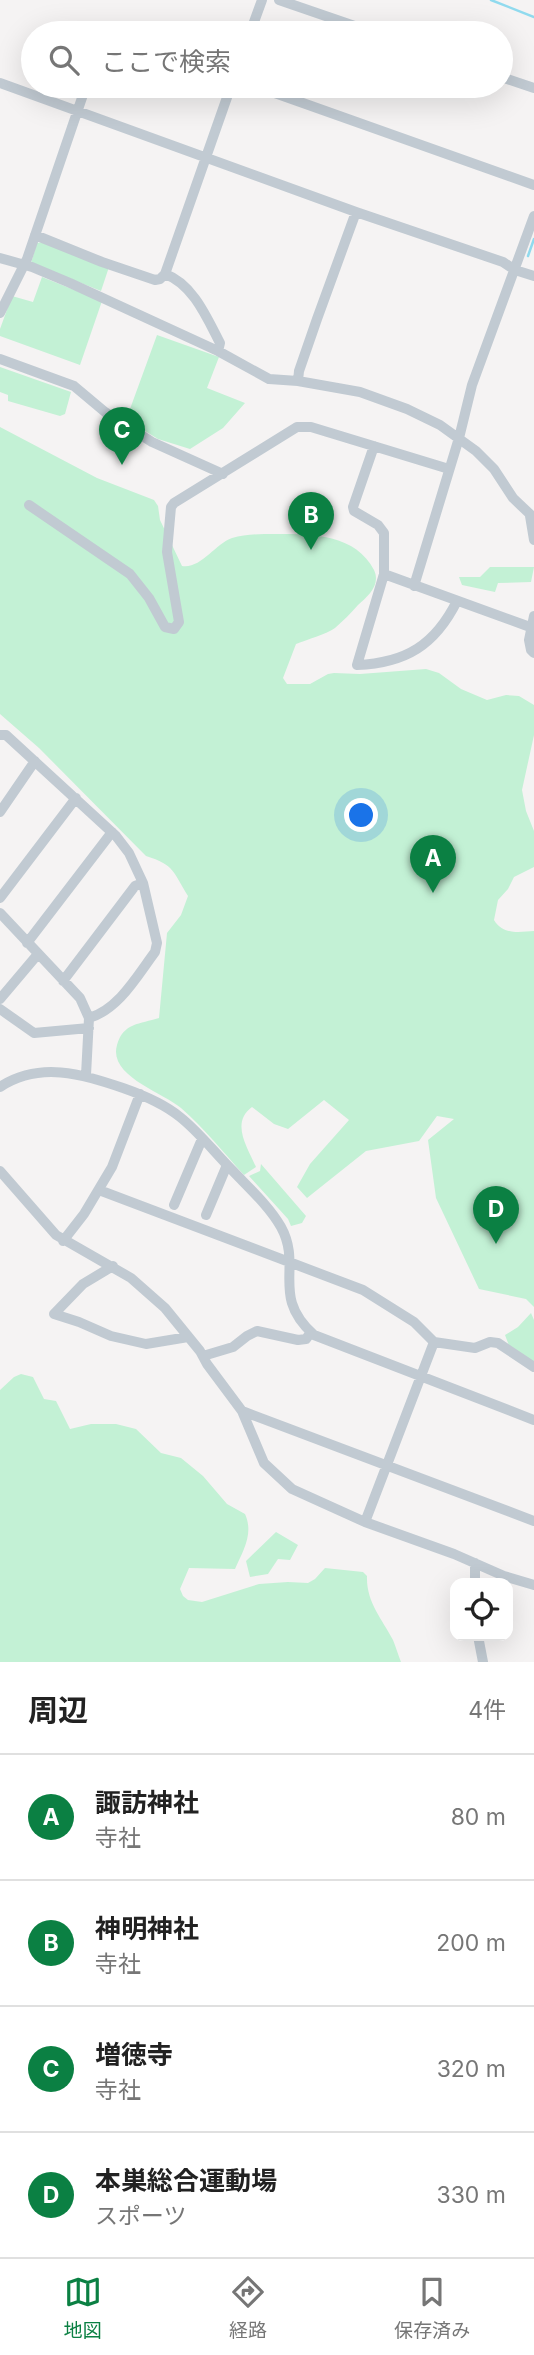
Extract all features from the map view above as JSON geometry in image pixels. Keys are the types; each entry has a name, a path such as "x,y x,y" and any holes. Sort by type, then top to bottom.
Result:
{"street":[{"path":"254,21 262,0"},
{"path":"279,0 339,21"},
{"path":"513,81 534,88"},
{"path":"0,83 21,91"},
{"path":"42,98 356,212 503,262 515,270 534,276"},
{"path":"0,313 27,259 82,98"},
{"path":"35,235 102,262 155,280 160,279 165,274 227,98"},
{"path":"289,98 534,185"},
{"path":"298,381 308,345 356,212"},
{"path":"414,586 459,438 472,385 534,216"},
{"path":"0,258 70,283 218,351 269,379 298,381 360,392 407,409 459,438 494,469 513,498 532,517 534,540"},
{"path":"165,274 180,282 194,297 220,344 218,351"},
{"path":"0,359 74,386 105,412 152,442 223,474"},
{"path":"29,505 130,574 149,597 165,627 174,629 178,622 167,552 171,507 297,427 303,426 449,469"},
{"path":"374,446 353,507 378,525 384,533 384,574 357,665 379,664 410,653 431,639 446,624 457,601"},
{"path":"384,574 457,601 532,622 529,640 534,653"},
{"path":"0,735 6,735 76,798 112,832 129,853 143,883 157,943 155,952 118,1001 89,1023 34,1033 0,1009"},
{"path":"0,812 35,761"},
{"path":"0,898 76,798"},
{"path":"27,943 112,832"},
{"path":"63,981 135,886 143,883"},
{"path":"0,913 80,998 89,1023 86,1075"},
{"path":"0,999 38,954"},
{"path":"0,1087 18,1077 69,1072 86,1075 162,1104 181,1117 278,1223 289,1247 290,1301 295,1313 311,1332 346,1349 534,1420"},
{"path":"63,1241 99,1190 140,1094"},
{"path":"174,1205 202,1139"},
{"path":"206,1215 227,1165"},
{"path":"0,1171 63,1241 113,1266 154,1297 203,1356 242,1410 264,1462 292,1489 365,1522 534,1585"},
{"path":"99,1190 363,1290 414,1322 434,1342 475,1348 490,1342 498,1343 534,1367"},
{"path":"113,1266 83,1283 54,1314 111,1336 146,1345 188,1337"},
{"path":"203,1356 233,1348 257,1331 298,1340 306,1339 311,1332"},
{"path":"365,1522 434,1342"},
{"path":"242,1410 534,1521"},
{"path":"475,1563 475,1578"},
{"path":"479,1641 483,1662"}],"green space":[{"path":"43,242 109,267 101,291 31,263 37,243"},
{"path":"42,277 102,301 80,365 0,336 12,296 33,302"},
{"path":"157,335 219,357 207,388 245,403 223,428 190,449 158,439 129,421 130,409"},
{"path":"0,367 71,392 65,414 60,416 8,401 8,395 0,392"},
{"path":"0,427 97,478 154,500 158,506 160,520 182,566 195,564 232,538 258,534 302,534 330,538 343,542 366,558 376,575 372,590 335,628 296,644 283,678 287,684 310,684 334,673 360,674 426,669 439,673 461,689 487,700 506,695 519,696 534,705 534,735 522,790 534,831 534,867 514,877 498,900 494,920 507,930 534,931 534,1307 526,1299 479,1289 436,1198 428,1140 454,1119 437,1116 419,1141 366,1151 307,1198 297,1187 310,1164 349,1120 324,1100 288,1129 274,1124 252,1107 242,1120 241,1128 256,1167 244,1175 181,1108 139,1082 121,1066 116,1056 117,1045 123,1032 159,1018 167,933 181,915 188,896 168,866 146,856 39,748 0,714"},
{"path":"490,567 534,567 531,582 498,583 495,592 462,585 459,577 480,577"},
{"path":"261,1164 306,1216 302,1223 291,1226 288,1219 249,1176 260,1171"},
{"path":"531,1313 534,1320 534,1364 511,1351 505,1335 518,1327"},
{"path":"21,1374 33,1377 44,1399 56,1401 70,1429 91,1424 116,1424 136,1429 161,1453 181,1458 203,1476 227,1504 245,1514 248,1535 235,1569 189,1568 180,1589 188,1600 202,1602 259,1584 308,1583 325,1568 363,1572 367,1576 372,1602 393,1640 401,1662 0,1662 0,1390"},
{"path":"276,1532 298,1545 290,1560 278,1559 268,1574 250,1577 246,1561"}],"waterway":[{"path":"491,0 534,17"},
{"path":"528,256 534,239"}],"place":[{"name":"増徳寺","path":"122,465"},
{"name":"神明神社","path":"311,550"},
{"name":"諏訪神社","path":"433,893"},
{"name":"本巣総合運動場","path":"496,1244"}]}
